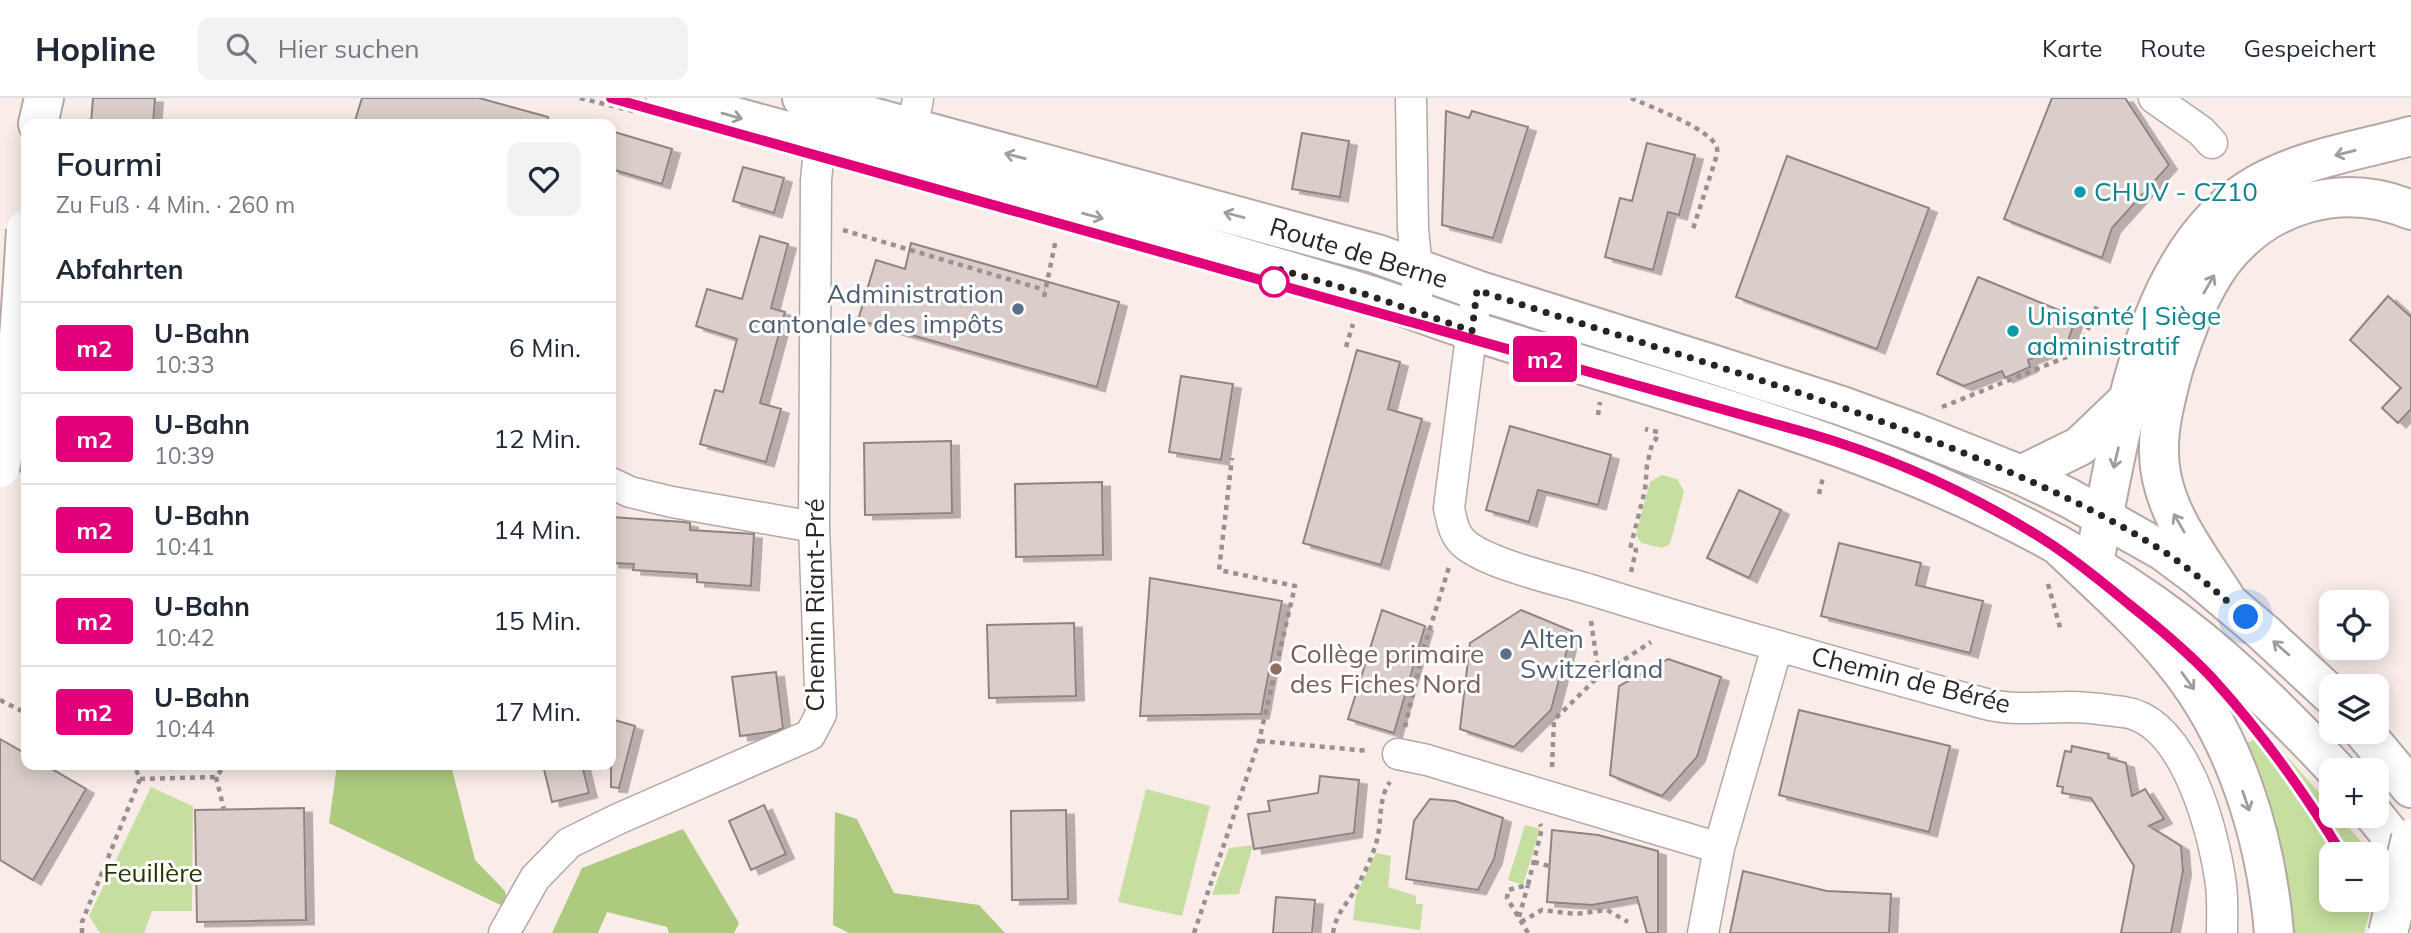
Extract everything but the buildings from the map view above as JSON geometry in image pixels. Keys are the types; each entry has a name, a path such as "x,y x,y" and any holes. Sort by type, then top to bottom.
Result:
{"main road":[{"path":"32,98 32,119"},
{"path":"39,119 44,98"},
{"name":"Route de Berne","path":"666,98 1368,295 1472,331 1832,444 1948,490 2052,562 2092,565 2152,603 2227,662 2324,758"},
{"name":"Route de Berne","path":"802,98 916,113 1377,254 1477,290 1842,406 2021,475 2104,517 2163,551 2228,602 2319,683"},
{"path":"2092,565 2129,399 2149,329 2170,282 2196,239 2224,208 2260,183 2285,171 2411,136"},
{"path":"2228,602 2168,503 2159,455 2160,424 2166,396 2178,355 2207,286 2236,246 2266,220 2284,211 2327,198 2350,196 2372,198 2411,210"},
{"path":"0,468 8,436 21,319"},
{"path":"2021,475 2080,446 2129,399"},
{"path":"2052,562 2170,657 2198,695 2216,726 2233,765 2256,832 2270,895 2274,933"},
{"path":"2374,744 2411,788"},
{"path":"2385,828 2411,861"},
{"path":"2388,933 2411,838"}],"street":[{"path":"1412,98 1417,312"},
{"path":"2154,98 2190,123 2212,143"},
{"name":"Chemin Riant-Pré","path":"504,933 535,878 569,843 810,735 821,714 814,527 815,222 820,141"},
{"name":"Chemin de Bérée","path":"1477,290 1449,508 1453,529 1465,545 1487,558 1777,647 2001,708 2074,707 2128,713 2157,725 2184,764 2204,807 2221,886 2222,933"},
{"path":"0,292 21,297"},
{"path":"616,486 629,492 672,502 814,527"},
{"name":"Chemin de Bérée","path":"1703,933 1719,848 1777,647"},
{"path":"1397,764 1427,760 1719,848"}],"path":[{"path":"1631,98 1706,134 1717,149 1692,232"},
{"path":"815,222 1045,290"},
{"path":"1044,297 1058,230"},
{"path":"1933,411 2074,354 2098,303"},
{"path":"1346,347 1353,323"},
{"path":"1630,574 1636,551 1630,549 1645,490 1647,464 1658,432 1645,429"},
{"path":"1194,933 1259,741 1295,586 1219,570 1232,458"},
{"path":"1333,933 1338,913 1357,887 1377,840 1383,798 1397,764 1423,651 1451,559"},
{"path":"2052,562 2057,586"},
{"path":"2052,562 2061,631"},
{"path":"1591,621 1600,676"},
{"path":"1551,772 1555,720 1558,716 1600,676 1651,642"},
{"path":"0,701 21,711"},
{"path":"1551,710 1558,716"},
{"path":"1259,741 1397,764"},
{"path":"82,933 82,922 140,779 136,770"},
{"path":"216,777 221,770"},
{"path":"140,779 216,777"},
{"path":"216,777 224,810"},
{"path":"1520,920 1542,828 1536,818"},
{"path":"1534,862 1549,866"},
{"path":"1528,885 1508,890 1507,898 1528,933"},
{"path":"1520,920 1542,910 1575,914 1607,910 1628,922"}],"green space":[{"path":"1662,475 1677,479 1684,491 1670,544 1662,548 1641,543 1636,535 1650,482"},
{"path":"2264,735 2319,792 2319,828 2349,828 2362,842 2319,842 2319,912 2370,912 2364,933 2284,933 2238,747"},
{"path":"336,770 452,770 475,860 505,891 509,909 329,823"},
{"name":"Feuillère","path":"151,787 193,806 192,911 152,911 144,933 100,933 89,916"},
{"path":"1146,789 1210,806 1182,916 1118,902"},
{"path":"835,812 857,819 894,893 979,905 1005,933 849,933 833,925"},
{"path":"1525,825 1540,829 1523,885 1508,880"},
{"path":"683,829 739,923 734,933 669,933 667,927 607,912 598,933 552,933 582,868"},
{"path":"1253,845 1239,894 1212,895 1229,848"},
{"path":"1376,853 1391,856 1388,887 1416,896 1416,904 1423,904 1420,930 1353,920 1356,895"}],"metro line":[{"name":"m2","path":"611,98 1811,434 1919,473 1990,508 2048,542 2158,628 2212,678 2265,742 2312,805 2335,842"}],"place":[{"name":"CHUV - CZ10","path":"2080,192"},
{"name":"Administration cantonale des impôts","path":"1018,309"},
{"name":"Unisanté | Siège administratif","path":"2013,331"},
{"name":"Alten Switzerland","path":"1506,654"},
{"name":"Collège primaire des Fiches Nord","path":"1276,669"}],"route":[{"path":"1274,282 1271,267 1368,295 1472,331 1477,290 1842,406 2021,475 2069,498 2163,551 2246,617"}]}
